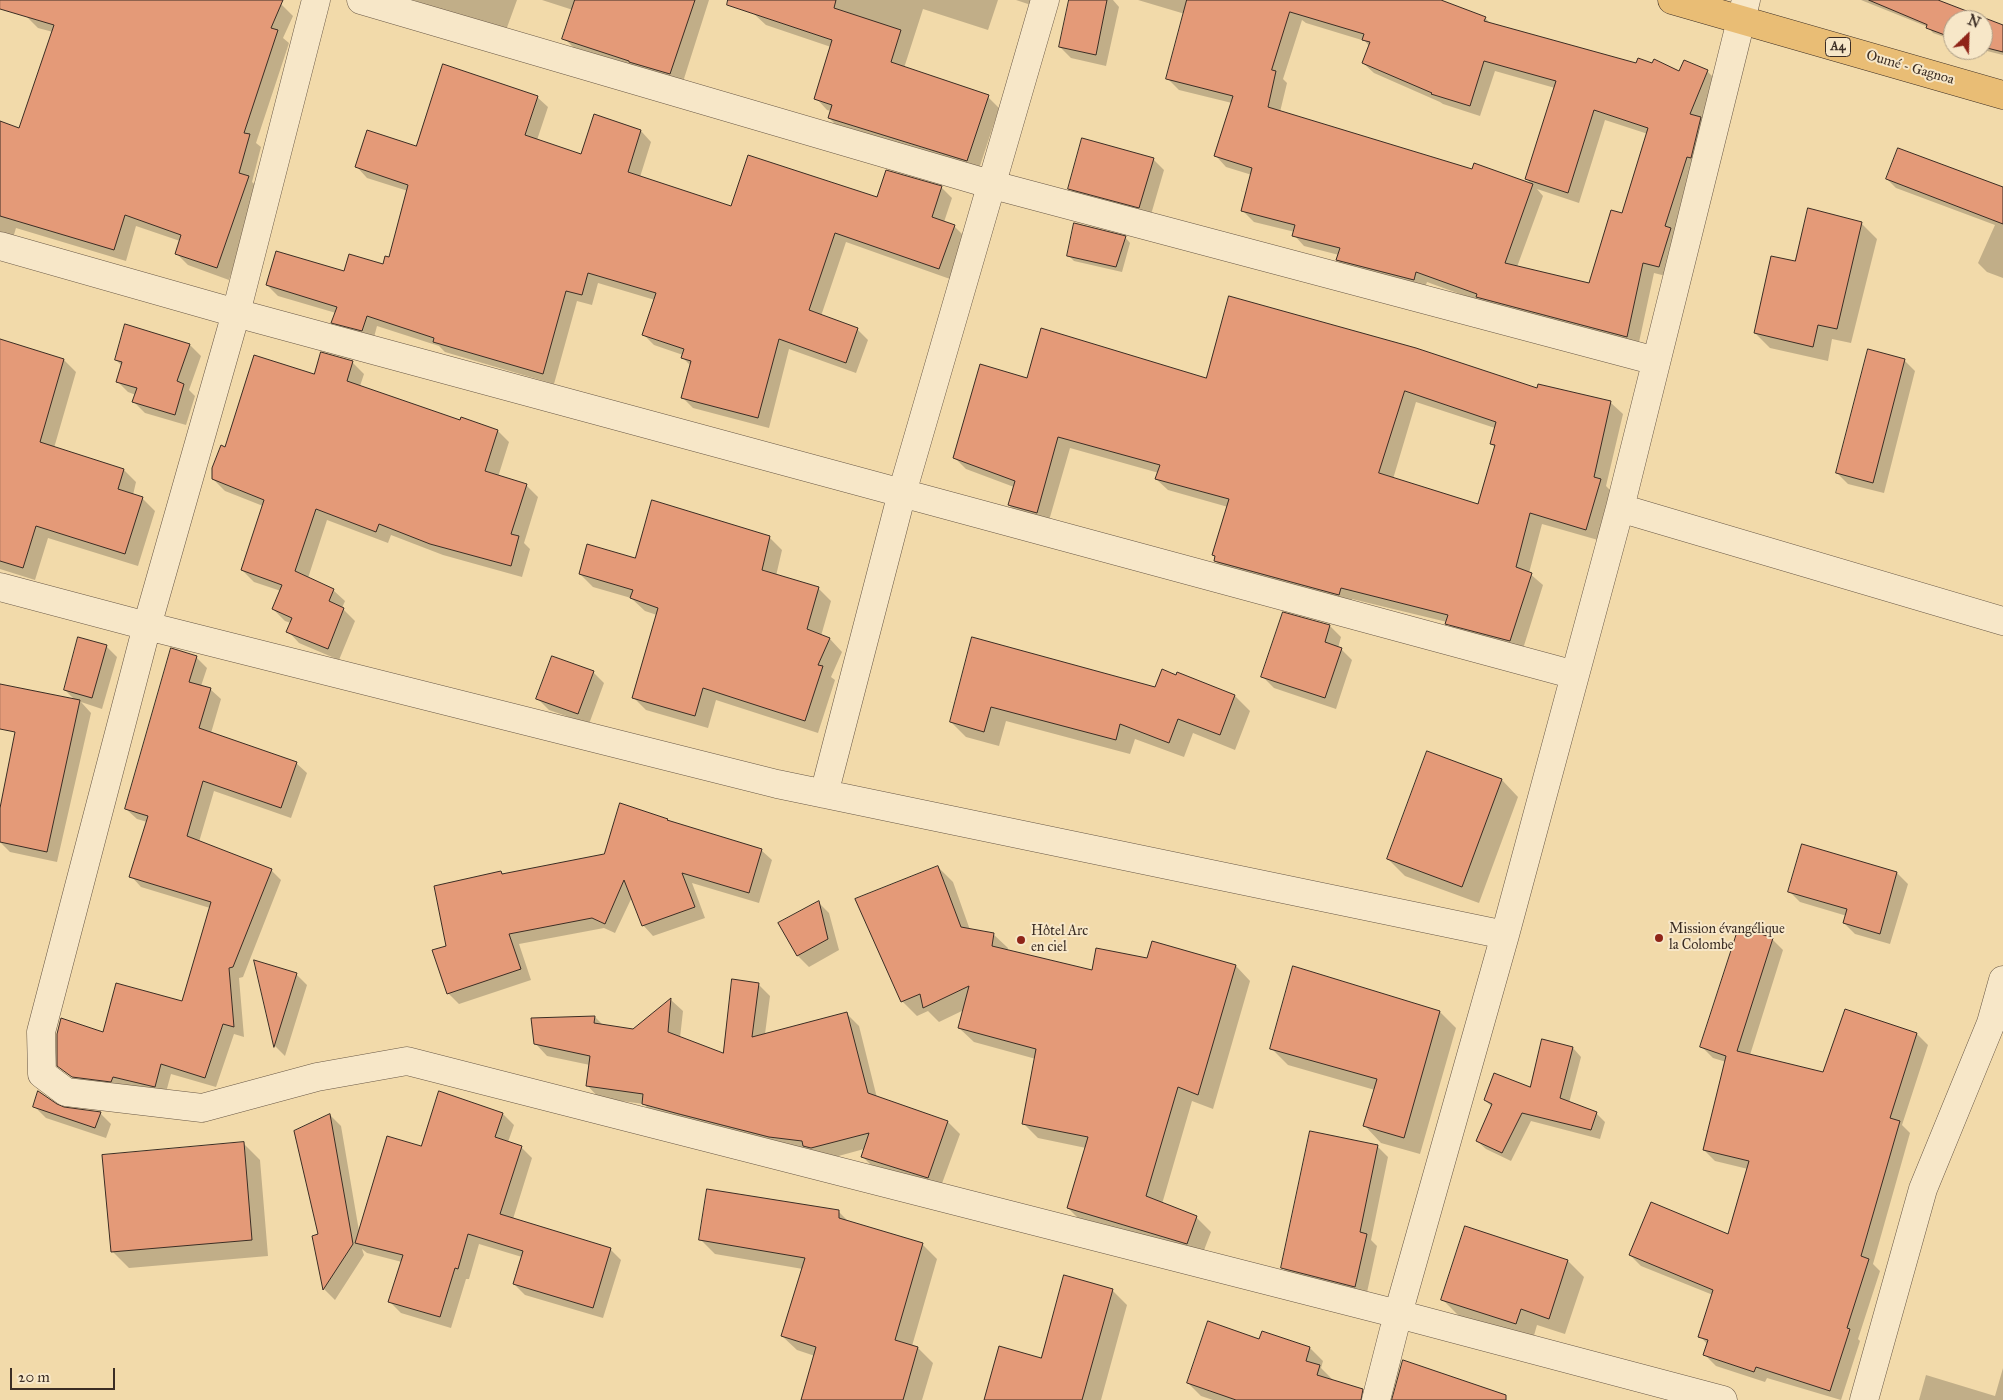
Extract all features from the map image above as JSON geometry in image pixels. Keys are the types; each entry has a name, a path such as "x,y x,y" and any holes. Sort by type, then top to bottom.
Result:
{"main road":[{"name":"Oumé - Gagnoa","path":"1672,0 1743,9 2003,95"}],"street":[{"path":"316,0 236,314 147,626 41,1032 42,1074 66,1092 202,1108 317,1077 407,1061 1398,1314 1724,1400"},
{"path":"361,0 993,184 1656,361"},
{"path":"824,794 902,493 1045,0"},
{"path":"1376,1400 1620,508 1743,9"},
{"path":"0,246 236,314 1575,674"},
{"path":"1620,508 2003,621"},
{"path":"0,587 147,626 768,782 1504,935"},
{"path":"1864,1400 1922,1189 1997,1025 2003,980"}],"building":[{"path":"0,0 283,0 271,28 278,30 244,133 250,134 239,173 249,176 217,268 175,254 181,235 125,215 114,250 0,216 0,121 19,128 54,25 0,9"},
{"path":"575,0 695,0 670,74 562,39"},
{"path":"728,0 836,0 834,8 901,30 891,62 989,95 967,161 828,118 832,105 814,99 832,40 727,5"},
{"path":"1069,0 1107,0 1096,55 1059,47"},
{"path":"1187,0 1441,0 1486,17 1484,21 1636,63 1638,58 1652,63 1654,59 1679,71 1684,60 1708,70 1690,114 1701,117 1691,158 1687,157 1665,226 1671,228 1659,267 1643,263 1627,337 1476,297 1477,294 1416,272 1414,280 1336,260 1340,248 1292,236 1295,225 1241,211 1252,168 1214,156 1233,96 1166,79","holes":["1290,12 1364,34 1362,40 1370,42 1362,63 1431,94 1470,106 1484,61 1556,81 1525,179 1568,193 1594,110 1648,128 1622,213 1611,210 1589,283 1505,263 1533,184 1474,163 1472,169 1268,107 1276,71 1272,70"]},
{"path":"1869,0 1938,0 1964,10 1943,10 1943,34 1926,28 1927,25"},
{"path":"1993,21 2003,25 2003,52 1993,50"},
{"path":"443,64 538,96 525,135 581,154 594,114 641,130 628,172 731,206 748,155 877,197 886,170 942,186 932,217 955,225 939,269 835,233 809,310 858,328 846,363 779,339 758,418 681,398 691,361 681,358 684,349 642,335 656,293 588,273 582,295 566,291 543,374 433,342 434,338 367,316 362,331 331,323 337,307 266,285 276,251 344,271 349,254 383,264 385,256 389,257 408,185 355,167 367,130 416,146"},
{"path":"1082,138 1154,158 1139,208 1068,189"},
{"path":"1898,148 2003,187 2003,224 1886,179"},
{"path":"1808,208 1862,222 1837,329 1818,325 1813,347 1754,333 1771,256 1795,261"},
{"path":"1074,223 1126,236 1116,267 1067,256"},
{"path":"1229,296 1416,348 1537,388 1538,384 1611,401 1594,477 1601,479 1586,530 1530,513 1516,567 1532,573 1510,641 1445,624 1448,615 1341,588 1339,595 1214,561 1215,556 1212,555 1229,499 1155,479 1160,465 1058,437 1037,513 1008,505 1015,481 953,458 980,364 1027,378 1041,328 1206,378","holes":["1405,391 1496,422 1490,444 1495,445 1478,504 1379,473"]},
{"path":"125,324 190,344 177,381 184,384 175,415 132,402 137,388 116,382 122,362 115,360"},
{"path":"0,339 64,359 40,442 124,469 118,489 143,497 125,554 36,526 23,568 0,561"},
{"path":"1868,349 1905,359 1873,483 1836,473"},
{"path":"321,352 353,361 347,381 460,420 461,417 498,430 485,471 527,484 511,534 519,536 511,566 430,544 379,524 376,532 316,509 295,571 334,589 329,601 344,608 328,649 286,632 292,618 272,609 282,585 241,570 264,500 212,479 212,468 221,445 225,447 254,355 314,374"},
{"path":"652,500 770,536 762,570 819,587 807,629 830,638 818,665 823,666 805,721 703,688 695,716 632,698 658,608 630,598 633,590 579,574 587,544 635,558"},
{"path":"1283,612 1330,625 1325,642 1342,648 1325,698 1261,677"},
{"path":"78,637 107,645 92,698 64,690"},
{"path":"972,637 1155,687 1162,669 1176,675 1177,672 1235,695 1220,735 1178,719 1169,743 1120,724 1116,740 991,707 984,732 950,722"},
{"path":"171,648 197,656 189,682 211,688 199,728 297,762 281,808 203,781 187,836 272,869 233,967 229,968 234,1027 223,1024 205,1078 161,1064 155,1087 113,1077 111,1082 72,1077 57,1066 57,1034 61,1018 103,1032 116,983 182,1001 211,902 129,877 148,816 125,809"},
{"path":"552,656 594,671 578,714 536,699"},
{"path":"0,684 80,700 47,852 0,842 0,808 15,732 0,729"},
{"path":"1427,751 1502,779 1462,887 1387,859"},
{"path":"620,803 667,820 762,849 749,893 682,873 695,907 642,926 624,880 605,924 592,918 509,934 521,969 447,994 432,950 446,946 434,886 501,871 502,874 604,854"},
{"path":"1802,844 1897,872 1880,934 1843,923 1847,909 1788,892"},
{"path":"938,866 961,927 994,933 992,946 1092,970 1096,948 1147,958 1152,941 1236,965 1198,1095 1178,1087 1146,1196 1197,1216 1187,1244 1067,1208 1088,1137 1022,1124 1036,1049 958,1028 969,986 923,1008 920,994 901,1002 855,899"},
{"path":"819,901 828,939 797,956 778,923"},
{"path":"1739,927 1773,938 1737,1051 1823,1072 1845,1009 1917,1033 1890,1118 1900,1121 1861,1256 1869,1259 1847,1328 1850,1329 1830,1391 1756,1367 1754,1372 1703,1355 1708,1340 1698,1337 1713,1290 1629,1255 1651,1202 1728,1234 1749,1161 1703,1150 1726,1056 1700,1047"},
{"path":"254,960 297,973 274,1047"},
{"path":"1293,966 1440,1011 1404,1138 1363,1126 1377,1079 1270,1049"},
{"path":"732,979 759,983 752,1037 847,1012 868,1093 948,1121 928,1178 861,1157 869,1133 811,1148 803,1146 802,1141 769,1137 679,1114 642,1104 643,1094 586,1086 590,1056 534,1044 531,1018 595,1016 594,1023 633,1029 671,998 668,1032 723,1053"},
{"path":"1542,1039 1573,1047 1560,1098 1597,1112 1591,1130 1522,1113 1502,1153 1476,1141 1492,1104 1484,1100 1494,1073 1530,1087"},
{"path":"38,1091 64,1107 101,1112 95,1128 33,1107"},
{"path":"439,1091 503,1113 495,1137 522,1146 500,1214 611,1248 593,1308 513,1284 523,1251 468,1234 458,1269 455,1268 440,1317 388,1302 403,1255 355,1243 387,1136 421,1146"},
{"path":"330,1114 353,1244 323,1290 312,1236 318,1234 294,1131"},
{"path":"1310,1131 1378,1145 1360,1232 1367,1234 1355,1287 1281,1268"},
{"path":"244,1142 252,1240 111,1252 102,1155"},
{"path":"707,1189 839,1210 839,1218 923,1243 895,1340 918,1347 903,1400 801,1400 816,1347 781,1336 805,1258 699,1240"},
{"path":"1465,1226 1568,1260 1549,1319 1521,1309 1516,1324 1441,1300"},
{"path":"1064,1275 1113,1289 1082,1400 984,1400 999,1346 1041,1358"},
{"path":"1208,1321 1259,1339 1262,1331 1310,1347 1306,1361 1320,1365 1317,1375 1363,1389 1361,1400 1236,1400 1187,1383"},
{"path":"1403,1360 1506,1395 1506,1400 1392,1400"}],"place":[{"name":"Mission évangélique la Colombe","path":"1659,938"},
{"name":"Hôtel Arc en ciel","path":"1021,940"}]}
